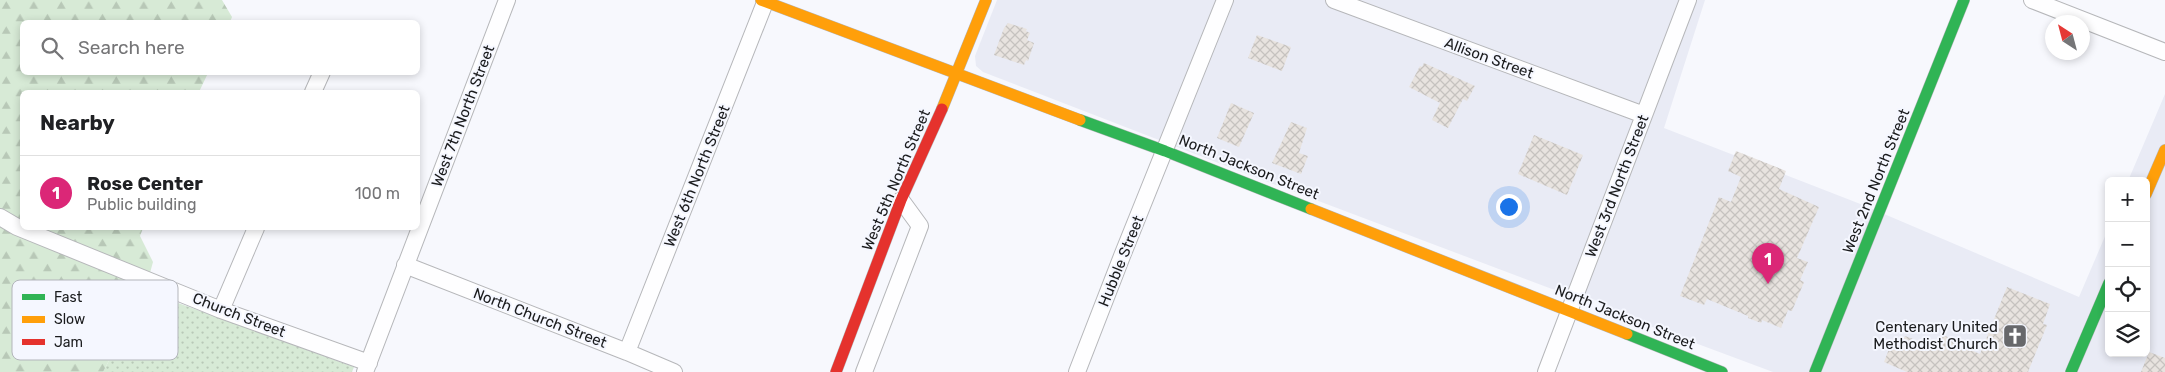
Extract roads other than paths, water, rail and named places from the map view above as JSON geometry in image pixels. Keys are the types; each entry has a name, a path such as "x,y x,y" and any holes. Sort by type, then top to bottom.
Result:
{"street":[{"name":"West 7th North Street","path":"420,226 507,0"},
{"name":"West 5th North Street","path":"836,372 901,200 958,72 986,0"},
{"path":"1166,151 1225,0"},
{"name":"Allison Street","path":"1334,0 1644,115"},
{"name":"West 3rd North Street","path":"1546,372 1688,0"},
{"name":"West 2nd North Street","path":"1815,372 1964,0"},
{"path":"2032,0 2165,52"},
{"name":"North Jackson Street","path":"764,1 958,72 1046,108 1166,151 1722,372"},
{"name":"West 6th North Street","path":"627,352 764,1"},
{"path":"314,90 321,75"},
{"path":"2150,185 2165,150"},
{"name":"Hubble Street","path":"1077,372 1122,256 1166,151"},
{"path":"864,372 920,226 901,200"},
{"name":"Church Street","path":"0,217 20,228"},
{"name":"Church Street","path":"24,230 147,280"},
{"path":"220,310 255,230"},
{"name":"West 7th North Street","path":"367,368 418,230"},
{"name":"North Church Street","path":"405,265 674,372"},
{"name":"Church Street","path":"178,293 367,368"},
{"path":"2072,372 2105,293"}],"place":[{"name":"Rose Center","path":"1768,284"},
{"name":"Centenary United Methodist Church","path":"2015,336"}]}
